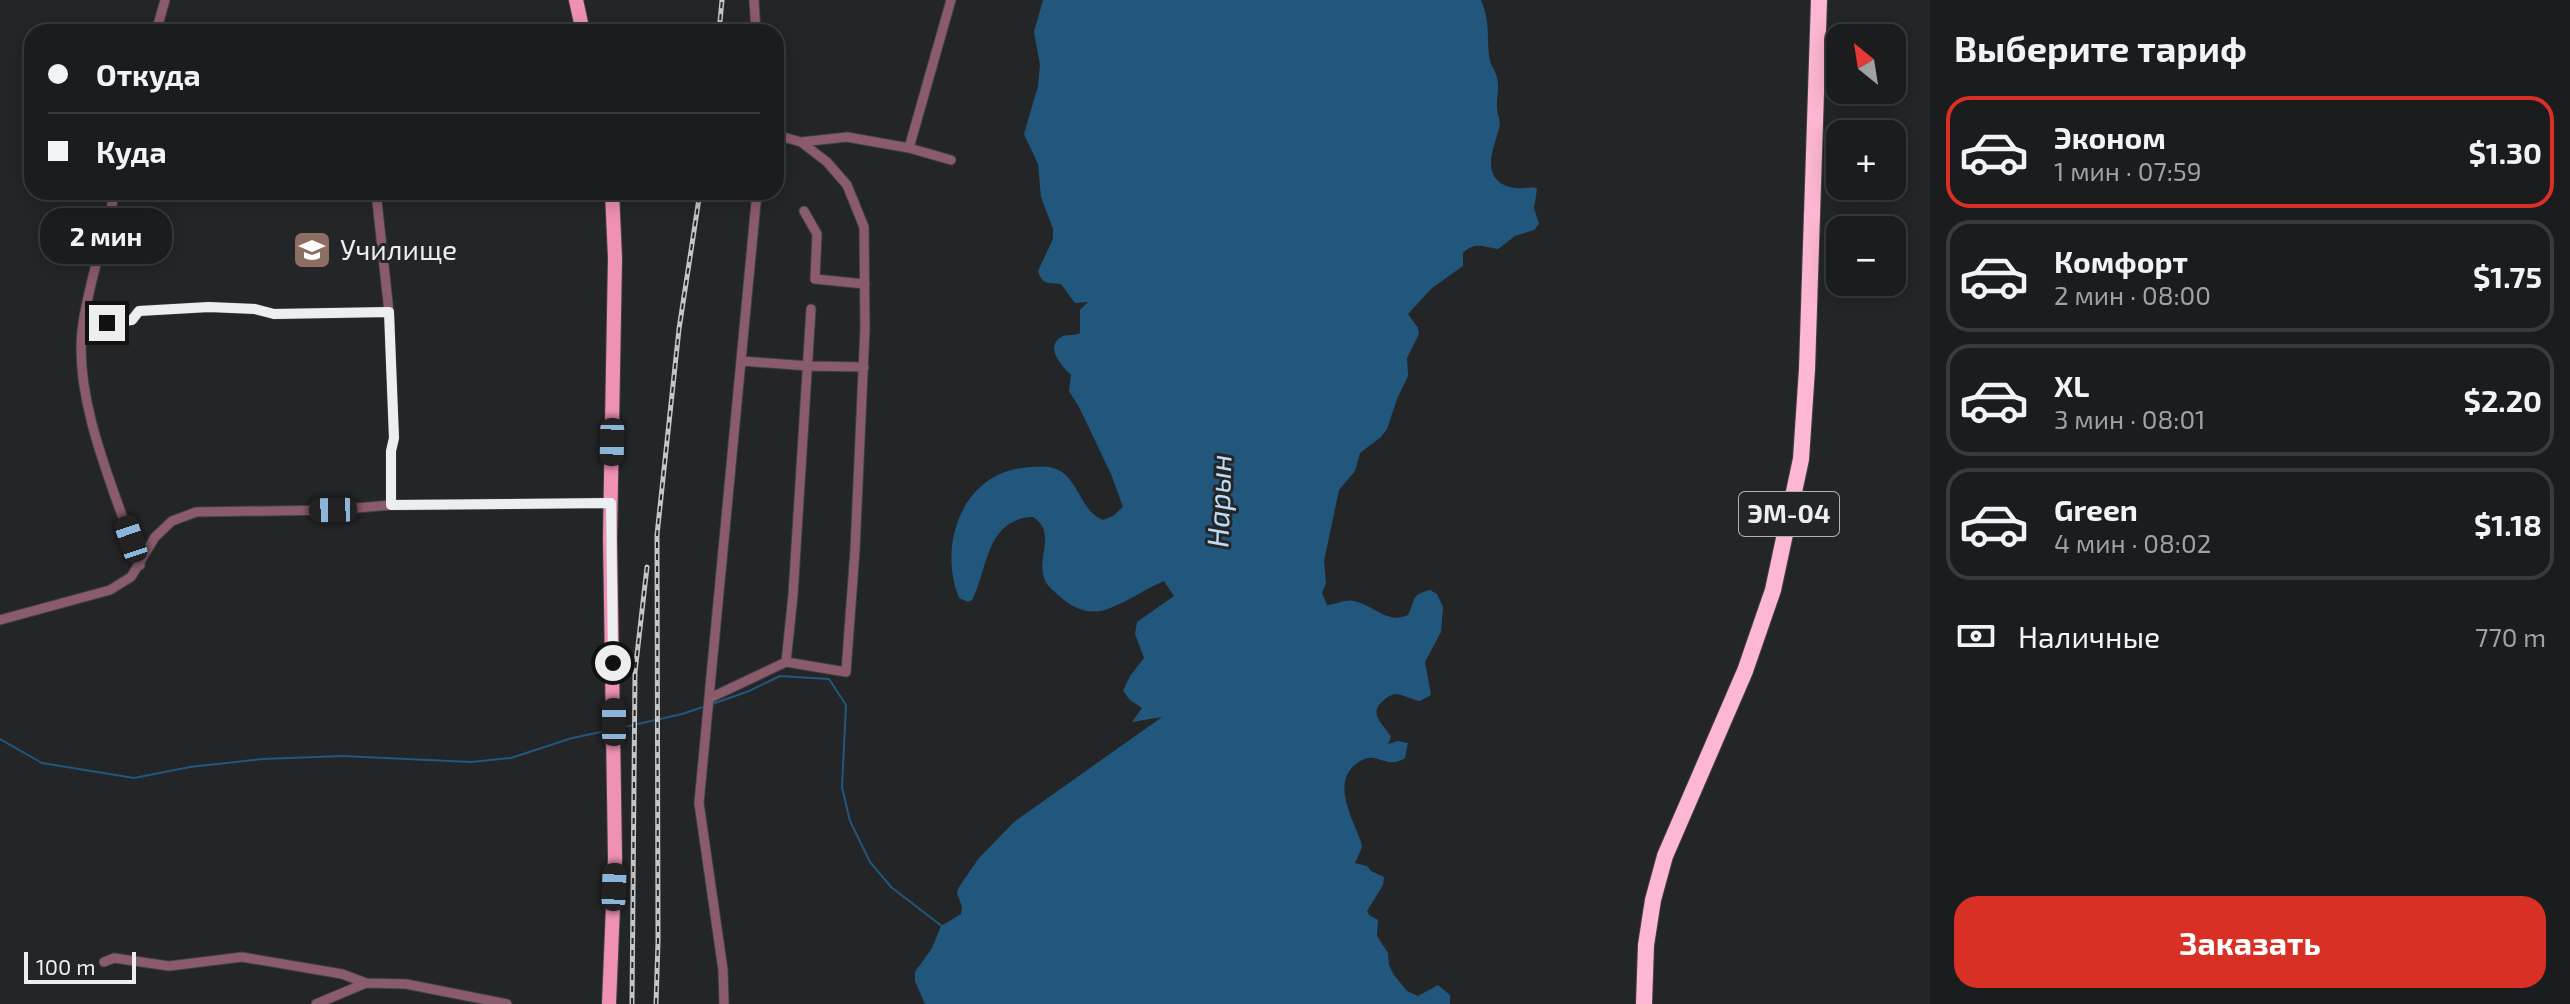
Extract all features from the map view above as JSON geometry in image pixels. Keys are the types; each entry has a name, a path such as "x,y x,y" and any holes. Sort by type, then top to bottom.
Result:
{"highway":[{"name":"ЭМ-04","path":"1644,1004 1646,945 1653,900 1665,856 1745,671 1769,603 1801,459 1807,369 1819,0"}],"main road":[{"path":"576,0 581,24"},
{"path":"609,1004 615,858 611,503 615,258 612,200"}],"street":[{"path":"158,24 165,0"},
{"path":"754,0 756,24"},
{"path":"909,148 951,0"},
{"path":"784,137 801,142 847,137 909,148 951,160"},
{"path":"710,698 786,662 846,672 864,367 864,227 847,185 827,162 801,142"},
{"path":"113,200 83,325 85,395 140,565"},
{"path":"377,200 389,312 394,438 391,451 391,505"},
{"path":"724,1004 723,970 699,803 756,200"},
{"path":"804,211 817,234 815,279 865,284"},
{"path":"83,325 132,320 139,311 209,307 255,309 274,314 389,312"},
{"path":"786,662 811,309"},
{"path":"742,361 864,367"},
{"path":"0,620 110,590 131,577 155,537 172,521 196,512 333,510 391,505 611,503"},
{"path":"104,962 114,958 169,966 242,957 342,974 366,983 406,984 507,1004"},
{"path":"316,1004 366,983"}],"water":[{"name":"Нарын","path":"1043,0 1481,0 1487,24 1490,61 1498,86 1500,125 1491,158 1492,170 1498,181 1507,186 1537,189 1534,208 1539,224 1534,230 1515,236 1498,249 1480,246 1467,249 1463,253 1463,266 1432,288 1408,314 1419,334 1407,358 1408,376 1387,429 1360,453 1355,471 1339,490 1324,561 1326,583 1322,593 1327,605 1353,601 1393,617 1408,615 1416,596 1430,590 1437,594 1443,607 1441,632 1425,662 1431,695 1420,701 1395,694 1385,699 1377,710 1378,718 1391,737 1388,744 1398,741 1408,743 1405,758 1393,762 1372,758 1360,761 1349,772 1344,791 1362,847 1355,863 1367,866 1384,877 1383,885 1367,911 1378,920 1377,936 1388,953 1389,965 1407,991 1418,996 1438,985 1450,995 1450,1004 925,1004 915,981 915,972 932,948 941,926 961,914 957,893 979,858 1014,822 1162,717 1132,722 1142,708 1123,691 1144,658 1135,634 1137,622 1174,596 1164,581 1108,609 1093,612 1075,607 1046,582 1042,563 1044,530 1033,517 1017,520 997,536 972,600 968,602 959,598 953,578 951,557 960,516 983,484 1001,474 1022,468 1053,468 1068,478 1089,509 1103,520 1123,507 1111,474 1069,391 1071,375 1055,352 1056,341 1061,337 1080,333 1080,310 1088,302 1075,303 1061,284 1044,281 1038,271 1053,239 1053,229 1041,197 1038,164 1024,134 1038,86 1040,65 1034,32"}],"waterway":[{"path":"712,704 780,676 829,679 846,705 842,787 850,821 870,862 891,887 943,927"},
{"path":"620,728 703,707"},
{"path":"0,739 42,763 134,778 190,767 262,759 342,756 471,762 511,758 572,738 606,731"}],"railway":[{"path":"720,24 722,0"},
{"path":"656,1004 657,535 679,329 699,200"},
{"path":"632,1004 635,672 647,567"}],"place":[{"name":"Училище","path":"312,250"}],"route":[{"path":"107,323 132,320 139,311 209,307 255,309 274,314 389,312 394,438 391,451 391,505 611,503 613,663"}]}
